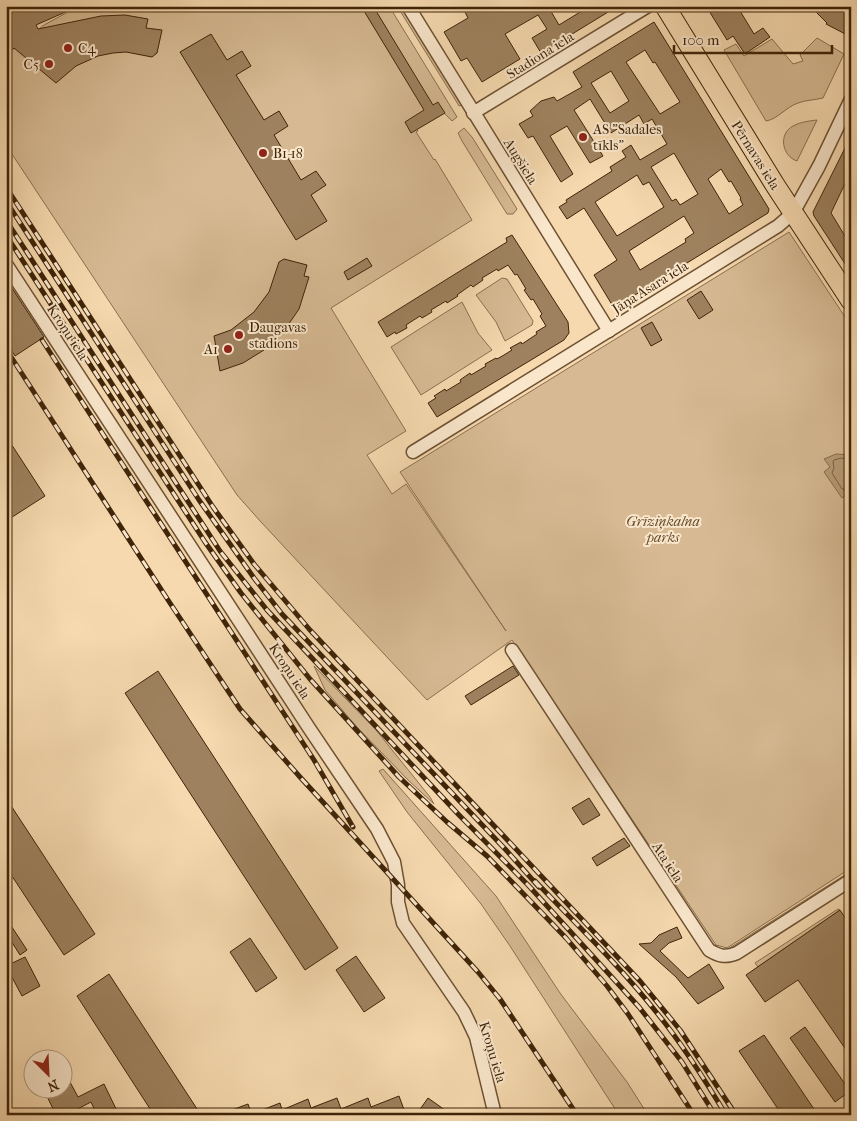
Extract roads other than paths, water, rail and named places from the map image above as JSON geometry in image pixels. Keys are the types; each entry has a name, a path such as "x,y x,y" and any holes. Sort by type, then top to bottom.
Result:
{"main road":[{"name":"Pērnavas iela","path":"665,6 793,213 851,301"}],"street":[{"name":"Augšiela","path":"408,6 609,330"},
{"name":"Stadiona iela","path":"473,113 648,6"},
{"name":"Jāņa Asara iela","path":"413,452 778,226 793,213 819,166 851,99"},
{"name":"Kroņu iela","path":"6,264 377,829 394,862 398,884 398,902 403,923 464,1012 476,1036 495,1115"},
{"name":"Ata iela","path":"512,650 709,950 718,956 728,957 737,953 851,880"}],"water":[{"path":"836,454 851,455 851,498 848,494 842,498 824,472 830,467 824,459"}],"railway":[{"path":"6,187 213,507 254,564 310,630 640,981 680,1030 736,1115"},
{"path":"6,201 199,500 254,578 282,614 539,887"},
{"path":"6,220 220,551 267,610 459,815 528,885 639,1007 682,1062 715,1115"},
{"path":"6,235 205,542 241,593 310,679 399,777 487,856 566,938 628,1014 694,1115"},
{"path":"42,340 314,760 353,827"},
{"path":"6,349 240,709 478,972 500,999 577,1115"},
{"path":"535,881 613,962 667,1025 726,1115"}],"place":[{"name":"C4","path":"68,48"},
{"name":"C5","path":"49,64"},
{"name":"AS \"Sadales tīkls\"","path":"583,137"},
{"name":"B1-18","path":"263,153"},
{"name":"Daugavas stadions","path":"239,335"},
{"name":"A1","path":"228,349"}],"park label":[{"name":"Grīziņkalna parks","path":"663,530"}]}
